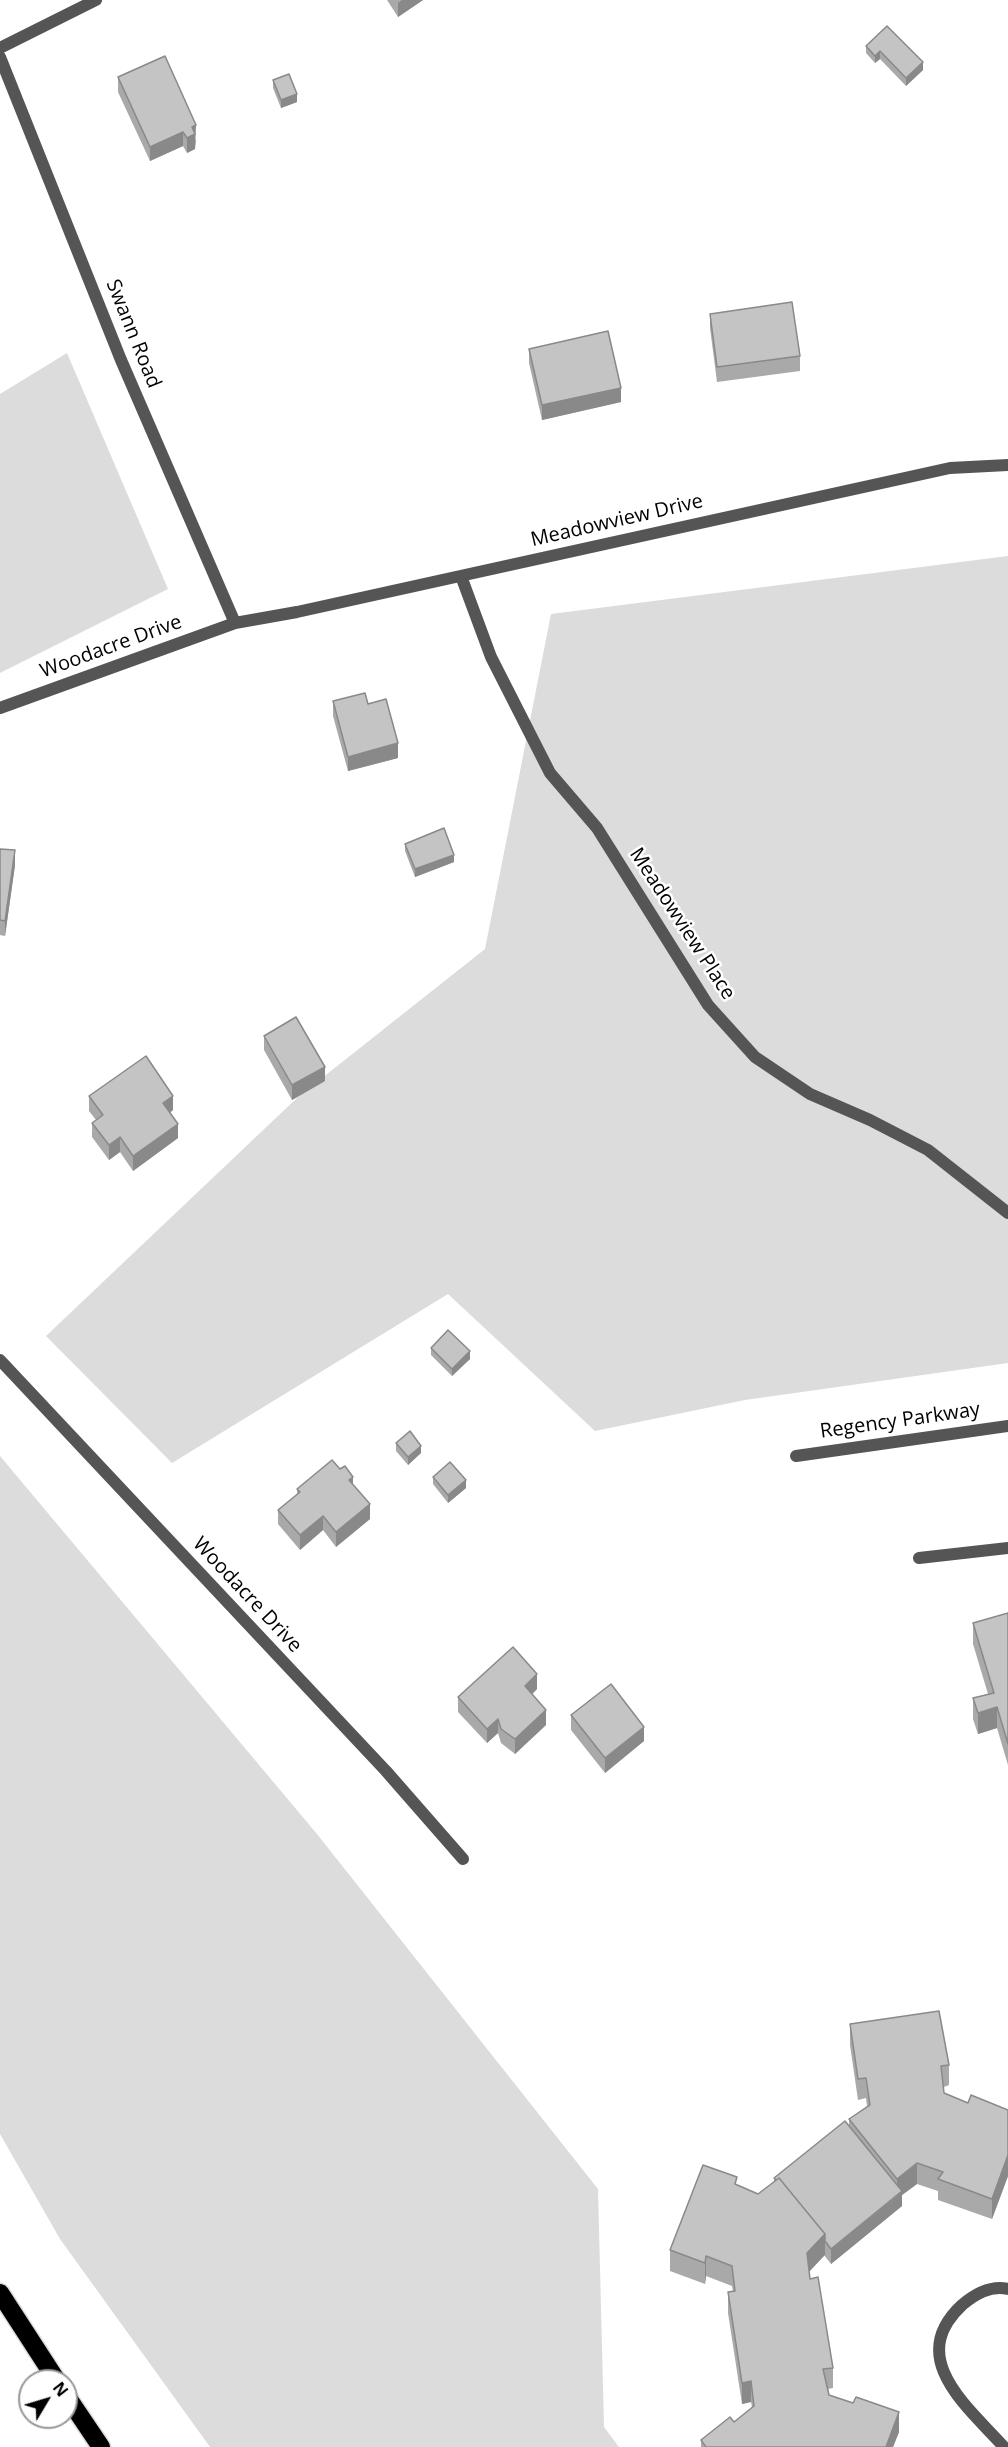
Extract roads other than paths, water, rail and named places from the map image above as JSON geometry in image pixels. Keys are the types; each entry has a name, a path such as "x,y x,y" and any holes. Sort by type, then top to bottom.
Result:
{"highway":[{"path":"0,2293 49,2369"},
{"path":"78,2413 101,2447"}],"street":[{"path":"0,48 96,0"},
{"name":"Swann Road","path":"0,57 122,360 235,623"},
{"name":"Meadowview Drive","path":"235,623 461,576 950,468 1008,465"},
{"name":"Meadowview Place","path":"461,576 491,657 550,773 597,828 708,1005 755,1057 810,1094 928,1149 1008,1213"},
{"name":"Woodacre Drive","path":"0,708 235,623"},
{"name":"Woodacre Drive","path":"0,1360 386,1771 464,1858"},
{"name":"Regency Parkway","path":"796,1456 1008,1426"},
{"path":"919,1558 1008,1548"},
{"path":"1004,2447 949,2387 938,2359 941,2336 956,2312 976,2293 1000,2288 1008,2289"}]}
